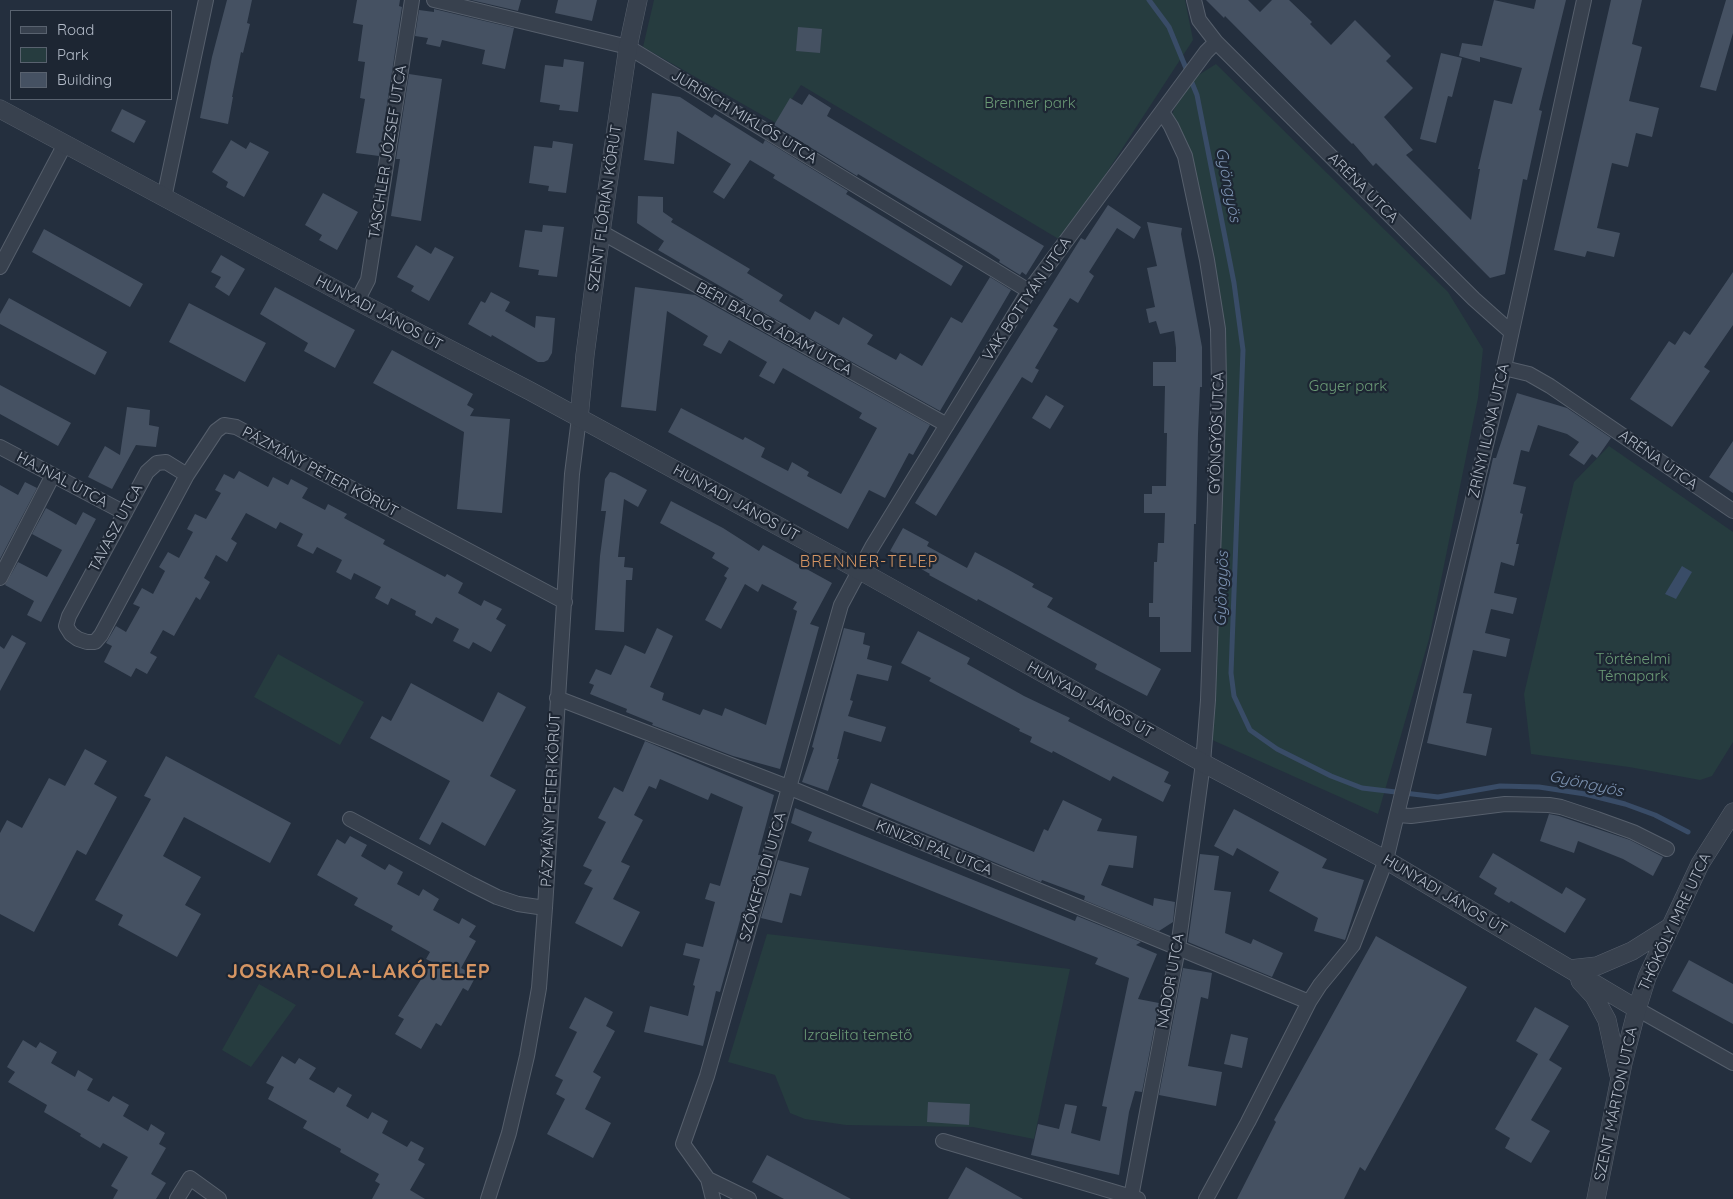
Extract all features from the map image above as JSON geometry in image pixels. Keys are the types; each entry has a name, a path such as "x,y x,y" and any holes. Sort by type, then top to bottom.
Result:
{"street":[{"path":"164,198 206,0"},
{"name":"TASCHLER JÓZSEF UTCA","path":"356,301 368,280 412,0"},
{"name":"JURISICH MIKLÓS UTCA","path":"434,0 628,47 1029,291"},
{"name":"SZENT FLÓRIÁN KÖRÚT","path":"579,418 585,355 628,47 638,0"},
{"name":"ARÉNA UTCA","path":"1194,0 1199,20 1216,42 1474,299 1511,332"},
{"name":"ZRÍNYI ILONA UTCA","path":"1206,1199 1248,1122 1309,1002 1320,985 1353,945 1386,860 1504,368 1584,0"},
{"name":"VAK BOTTYÁN UTCA","path":"858,570 1029,291 1177,91 1216,42"},
{"name":"HUNYADI JÁNOS ÚT","path":"0,108 356,301 579,418 858,570 1202,763 1386,860 1636,1009"},
{"name":"GYÖNGYÖS UTCA","path":"1162,112 1185,156 1207,260 1218,330 1219,384 1208,700 1202,763"},
{"path":"0,267 65,144"},
{"name":"BÉRI BALOG ÁDÁM UTCA","path":"602,232 946,425"},
{"name":"ARÉNA UTCA","path":"1504,368 1529,374 1550,386 1733,512"},
{"name":"PÁZMÁNY PÉTER KÖRÚT","path":"488,1199 509,1133 528,1056 539,988 572,474 579,418"},
{"name":"PÁZMÁNY PÉTER KÖRÚT","path":"66,626 71,634 87,642 95,642 101,635 187,475 216,431 224,425 236,427 565,602"},
{"name":"HAJNAL UTCA","path":"0,447 125,513"},
{"name":"TAVASZ UTCA","path":"66,626 69,616 146,472 157,463 166,462 187,475"},
{"path":"0,578 52,475"},
{"name":"SZŐKEFÖLDI UTCA","path":"713,1199 708,1179 683,1144 707,1076 840,605 858,570"},
{"name":"KINIZSI PÁL UTCA","path":"557,698 788,788 1309,1002"},
{"name":"NÁDOR UTCA","path":"1135,1198 1178,948 1202,763"},
{"path":"1399,811 1411,816 1505,804 1549,805 1613,824 1667,849"},
{"name":"THÖKÖLY IMRE UTCA","path":"1636,1009 1647,977 1700,864 1730,815"},
{"name":"PÁZMÁNY PÉTER KÖRÚT","path":"350,819 497,896 518,904 545,908"},
{"path":"1570,969 1597,966 1632,951 1670,927"},
{"name":"HUNYADI JÁNOS ÚT","path":"1570,969 1594,996 1603,1010 1607,1020 1620,1080"},
{"path":"1636,1009 1733,1063"},
{"name":"SZENT MÁRTON UTCA","path":"1596,1199 1636,1009"},
{"path":"943,1141 1135,1198"},
{"path":"177,1199 190,1178 219,1199"},
{"name":"SZŐKEFÖLDI UTCA","path":"708,1179 749,1199"}],"green space":[{"name":"Brenner park","path":"654,0 1185,0 1193,40 1062,241 801,85 776,123 643,47"},
{"name":"Gayer park","path":"1216,64 1448,292 1483,349 1478,398 1429,639 1378,814 1210,739 1218,398 1207,259 1168,123 1186,83"},
{"name":"Történelmi Témapark","path":"1609,446 1733,532 1733,742 1712,776 1700,780 1629,767 1531,754 1524,694 1574,482"},
{"path":"278,654 364,702 340,745 254,697"},
{"name":"Izraelita temető","path":"767,934 1070,969 1034,1139 973,1127 846,1125 805,1119 790,1113 775,1075 728,1062"},
{"path":"259,984 296,1005 251,1067 222,1050"}],"water":[{"path":"1682,566 1692,572 1676,599 1665,594"}],"building":[{"path":"227,0 252,0 247,23 250,24 243,53 241,52 228,124 200,118 212,57"},
{"path":"357,0 400,0 399,6 402,7 379,156 356,153 365,99 360,98 365,62 358,61 363,25 353,23"},
{"path":"471,0 521,0 518,11"},
{"path":"558,0 597,0 592,21 555,13"},
{"path":"1206,0 1248,0 1260,12 1272,0 1289,0 1312,22 1310,24 1331,45 1355,20 1391,56 1386,61 1413,88 1384,117 1413,150 1406,155 1471,220 1480,169 1478,169 1494,100 1512,104 1522,68 1480,57 1480,62 1459,56 1462,43 1482,46 1481,50 1494,0 1534,9 1536,0 1566,0 1539,110 1542,111 1527,180 1523,179 1505,274 1490,278 1376,163 1373,166 1353,143 1225,16 1224,18"},
{"path":"1611,0 1642,0 1632,44 1642,47 1629,101 1659,108 1652,137 1636,133 1628,167 1612,163 1597,228 1620,233 1614,257 1587,251 1585,257 1554,250"},
{"path":"1726,0 1733,0 1733,33 1716,91 1700,87"},
{"path":"434,9 514,28 505,69 482,64 485,50 442,40 440,47 426,44 428,38 415,36 419,10 434,12"},
{"path":"798,27 822,29 820,53 796,51"},
{"path":"1441,53 1462,58 1452,97 1448,96 1436,143 1420,139"},
{"path":"564,59 584,62 578,112 559,110 560,105 540,102 545,65 563,67"},
{"path":"409,74 442,79 421,221 391,216 400,159 396,159"},
{"path":"652,93 680,97 712,118 715,114 763,144 765,140 848,191 846,194 963,266 951,286 773,178 775,175 750,160 724,199 713,192 731,164 677,131 674,164 644,160"},
{"path":"809,94 831,108 827,116 1044,246 1026,275 1022,272 1020,275 999,262 1000,260 988,252 774,125 790,98 802,105"},
{"path":"122,109 146,121 134,143 111,131"},
{"path":"231,140 246,149 250,142 269,152 244,197 226,187 228,182 212,172"},
{"path":"553,141 573,144 566,193 548,191 549,186 529,183 534,146 552,148"},
{"path":"323,193 358,212 337,250 319,240 322,235 305,225"},
{"path":"638,196 663,197 663,212 673,219 671,222 750,269 747,273 783,295 779,301 810,320 815,311 839,325 843,317 873,335 867,344 896,360 900,353 922,366 951,317 962,323 990,277 1011,290 940,411 741,300 744,300 658,250 664,241 637,223"},
{"path":"1108,205 1141,227 1134,239 1117,228 1089,272 1094,276 1078,303 1070,298 1053,326 1058,329 1035,368 1039,370 1032,383 1022,377 936,516 915,503 1081,238 1085,240"},
{"path":"1147,222 1182,228 1181,234 1202,347 1196,524 1194,524 1191,652 1160,652 1160,617 1149,617 1149,603 1153,603 1154,562 1157,562 1158,543 1164,543 1165,513 1144,513 1144,494 1152,494 1152,486 1166,486 1167,433 1164,433 1165,386 1153,386 1153,362 1176,362 1176,348 1174,331 1160,334 1156,321 1149,323 1146,309 1155,307 1147,268 1157,266"},
{"path":"543,225 564,227 557,277 538,275 539,270 519,267 525,230 542,232"},
{"path":"44,229 143,284 130,307 32,252"},
{"path":"416,245 431,254 435,247 454,257 429,301 411,291 414,286 397,277"},
{"path":"221,255 245,269 229,296 215,287 221,277 211,272"},
{"path":"1733,272 1733,325 1704,367 1710,371 1672,427 1630,399 1669,341 1675,345 1684,331 1690,335"},
{"path":"275,287 355,330 335,368 304,351 308,343 260,314"},
{"path":"635,287 695,295 930,425 913,455 909,453 885,498 869,490 848,529 668,432 681,408 743,440 745,437 765,448 761,457 788,471 792,462 809,472 807,476 841,494 877,428 859,418 862,413 783,368 774,384 759,376 767,362 729,340 721,354 703,345 708,336 667,311 656,411 621,407"},
{"path":"491,292 510,302 505,311 535,328 536,316 555,318 552,353 548,360 538,362 492,335 491,337 468,324 481,301 485,303"},
{"path":"9,298 107,352 95,375 0,324 0,314"},
{"path":"189,303 266,343 245,382 169,342"},
{"path":"392,350 473,394 467,405 474,409 470,416 510,419 502,513 457,509 464,432 373,383"},
{"path":"0,385 71,423 58,446 0,414"},
{"path":"1517,393 1567,408 1611,438 1597,458 1592,454 1584,465 1569,455 1579,442 1567,434 1538,425 1529,452 1521,450 1513,484 1526,487 1520,513 1523,514 1516,544 1519,544 1514,566 1501,562 1494,593 1517,598 1513,614 1491,609 1485,633 1510,639 1506,657 1473,650 1463,693 1472,694 1466,723 1492,728 1486,756 1427,743 1493,458 1496,458"},
{"path":"1046,395 1064,406 1050,429 1032,418"},
{"path":"127,407 150,410 149,425 159,427 156,447 136,445 112,489 88,477 105,446 120,455"},
{"path":"1733,441 1733,493 1709,477"},
{"path":"239,471 268,487 273,477 288,485 291,479 308,488 302,498 325,510 328,504 347,514 344,518 385,540 383,544 445,577 447,574 463,583 458,593 481,606 484,600 502,609 496,619 506,625 491,652 473,642 469,649 453,641 459,629 436,617 432,624 415,615 416,611 391,598 388,605 375,598 381,587 354,573 351,580 336,572 342,560 317,547 313,554 297,546 303,534 280,522 276,529 246,513 231,539 237,543 227,562 216,555 204,578 210,582 200,600 196,597 174,636 163,630 150,653 157,657 147,674 136,668 131,677 104,662 112,646 106,643 116,626 126,632 140,607 133,604 142,588 153,594 165,571 159,567 168,552 179,558 193,532 187,529 195,514 206,519 221,493 215,490 224,474 234,479"},
{"path":"610,472 647,490 638,507 624,499 618,557 625,557 624,567 633,568 632,580 626,580 624,632 595,630 600,556 606,511 601,511 605,479"},
{"path":"25,482 37,488 0,559 0,485 18,495"},
{"path":"671,501 723,528 759,551 763,545 832,583 810,624 819,627 780,769 733,756 652,725 653,723 626,712 627,709 590,694 594,685 589,683 596,669 611,675 625,645 645,654 657,628 673,636 650,687 664,693 662,700 700,715 703,709 722,716 725,708 766,725 797,611 793,609 797,602 762,584 758,592 745,584 721,629 705,620 727,578 724,576 729,568 712,558 715,553 660,523"},
{"path":"46,508 76,525 83,512 96,519 41,622 27,615 34,601 5,585 18,562 47,577 62,550 32,534"},
{"path":"903,528 929,542 927,546 967,568 975,552 1007,569 1034,584 1032,587 1053,598 1047,607 1161,669 1147,696 1095,669 1097,664 978,599 977,601 929,575 890,551"},
{"path":"844,628 865,633 863,644 870,646 867,659 892,666 888,681 857,674 850,700 853,701 848,716 886,727 881,742 844,731 837,759 839,759 828,791 802,782 814,748 812,747"},
{"path":"918,631 970,658 967,664 1024,696 1070,718 1068,721 1169,772 1164,782 1171,785 1163,802 1113,776 1110,781 1053,751 1052,753 1030,742 1032,737 1019,731 1020,729 929,681 931,678 901,663"},
{"path":"12,635 26,643 0,691 0,646 4,649"},
{"path":"411,683 483,722 498,692 526,707 490,776 516,790 485,846 442,822 430,845 419,839 450,781 370,738 382,716 391,721"},
{"path":"645,741 774,795 758,855 761,855 744,913 742,913 720,992 716,991 703,1046 644,1032 650,1006 688,1016 700,959 683,955 686,943 703,947 715,902 705,899 710,883 720,886 743,807 711,793 708,800 660,779 656,789 649,786 634,815 643,820 621,862 630,866 613,899 640,912 622,947 575,923 593,888 584,884 592,870 583,866 606,822 598,818 614,787 623,792"},
{"path":"85,749 107,761 94,784 117,797 86,855 77,850 34,932 0,914 0,833 7,820 22,828 49,778 65,786"},
{"path":"166,756 291,823 270,863 184,817 163,856 201,877 185,905 201,914 177,957 118,925 123,915 95,900 151,799 144,796"},
{"path":"871,783 1034,852 1044,829 1048,831 1063,800 1102,819 1097,831 1137,836 1133,868 1109,865 1101,885 1153,906 1154,898 1175,902 1173,922 1159,931 1084,900 1085,896 1042,880 1041,882 862,806"},
{"path":"795,808 1075,921 1077,916 1141,942 1136,945 1157,954 1138,999 1159,1003 1142,1092 1135,1091 1129,1112 1119,1175 1031,1155 1038,1124 1059,1129 1065,1104 1077,1106 1071,1133 1100,1141 1107,1107 1102,1106 1129,978 1095,964 1098,958 808,841 812,832 791,823"},
{"path":"1234,809 1327,859 1322,868 1364,880 1345,940 1314,931 1318,918 1269,891 1279,872 1237,848 1233,856 1214,846"},
{"path":"1549,814 1630,840 1663,857 1653,876 1623,859 1578,841 1574,853 1540,841"},
{"path":"350,836 367,845 361,856 385,870 389,864 403,872 397,884 419,896 423,889 439,899 433,910 459,924 462,918 476,926 469,937 476,941 461,968 476,976 468,991 463,988 441,1026 436,1023 421,1049 395,1034 404,1019 398,1016 432,962 426,959 430,952 391,930 393,926 354,905 358,898 317,875 337,839 345,844"},
{"path":"1493,853 1562,894 1566,887 1586,899 1565,933 1511,901 1509,903 1494,894 1497,888 1479,877"},
{"path":"1200,854 1219,856 1214,890 1231,892 1225,933 1251,944 1253,939 1283,953 1272,977 1188,942"},
{"path":"778,860 809,868 801,896 790,893 782,923 761,918"},
{"path":"1376,936 1467,987 1365,1171 1360,1167 1344,1199 1237,1199 1276,1122 1274,1120"},
{"path":"1689,960 1733,984 1733,1024 1672,991"},
{"path":"1183,968 1212,973 1208,999 1201,997 1188,1066 1222,1072 1216,1106 1159,1095"},
{"path":"585,997 613,1012 606,1026 615,1031 593,1072 601,1077 585,1109 611,1123 593,1158 547,1134 565,1099 556,1094 563,1080 555,1076 577,1032 569,1028"},
{"path":"1535,1007 1569,1026 1549,1060 1562,1068 1531,1120 1550,1131 1531,1163 1505,1148 1510,1138 1495,1129 1538,1054 1516,1041"},
{"path":"1231,1034 1248,1038 1242,1068 1224,1064"},
{"path":"23,1040 36,1048 40,1042 57,1052 51,1063 75,1077 78,1070 93,1079 87,1090 109,1102 113,1096 129,1105 123,1116 148,1131 151,1124 165,1133 159,1144 166,1148 151,1174 166,1183 156,1199 113,1199 118,1190 111,1186 128,1157 103,1143 100,1148 80,1136 81,1134 44,1112 47,1105 8,1082 15,1072 7,1067"},
{"path":"282,1056 295,1064 299,1058 316,1068 309,1079 334,1093 338,1087 352,1095 346,1106 368,1119 372,1112 388,1121 382,1133 407,1147 411,1141 424,1148 418,1160 425,1164 410,1190 425,1199 372,1199 380,1184 375,1181 379,1174 340,1152 341,1149 303,1128 307,1121 268,1099 274,1087 266,1083"},
{"path":"928,1102 970,1104 969,1125 927,1122"},
{"path":"767,1155 851,1199 784,1199 752,1182"},
{"path":"966,1167 1023,1199 948,1199"}],"waterway":[{"name":"Gyöngyös","path":"1149,0 1169,27 1197,95 1234,283 1243,350 1231,673 1234,696 1250,730 1277,749 1331,776 1362,788 1438,797 1500,786 1539,787 1585,794 1625,804 1655,815 1688,832"}],"district":[{"name":"BRENNER-TELEP","path":"869,562"},
{"name":"JOSKAR-OLA-LAKÓTELEP","path":"359,972"}]}
